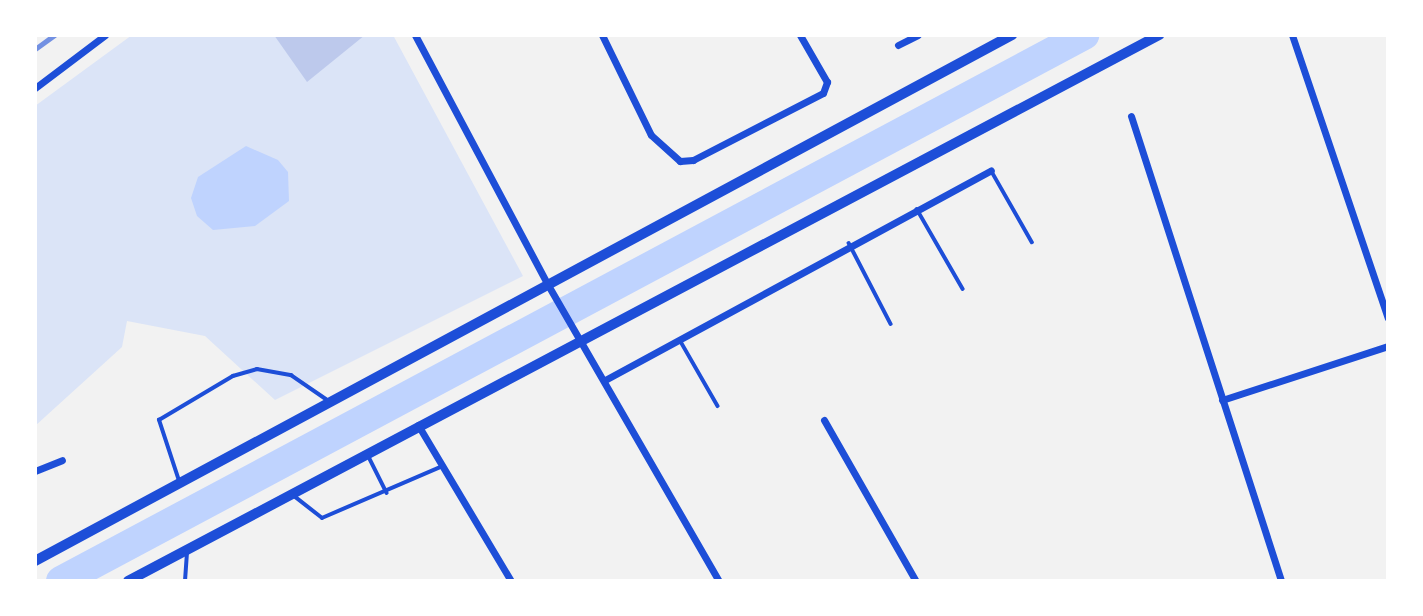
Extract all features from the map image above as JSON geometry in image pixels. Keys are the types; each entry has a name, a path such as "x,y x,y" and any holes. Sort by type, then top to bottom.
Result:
{"main road":[{"path":"35,561 1012,35"},
{"path":"128,581 367,452 1159,35"}],"street":[{"path":"35,88 105,35"},
{"path":"415,35 548,285 719,581"},
{"path":"602,35 651,135 680,161 693,160 823,93 827,82 800,35"},
{"path":"898,45 918,35"},
{"path":"1292,35 1388,318"},
{"path":"1131,116 1281,581"},
{"path":"605,380 849,243 990,170"},
{"path":"1222,400 1388,346"},
{"path":"824,420 916,581"},
{"path":"418,425 511,581"},
{"path":"35,471 62,460"}],"lane":[{"path":"990,170 1032,242"},
{"path":"916,208 963,289"},
{"path":"849,243 891,324"},
{"path":"679,338 718,407"},
{"path":"180,483 159,420 233,376 257,369 291,375 330,402"},
{"path":"367,452 387,493"},
{"path":"291,493 322,518 387,493 443,466"},
{"path":"186,581 188,550"}],"shaded area":[{"path":"132,35 393,35 523,276 275,400 205,336 127,321 122,347 35,426 35,106"}],"water":[{"path":"246,146 278,160 288,172 289,201 255,226 213,230 197,216 191,198 198,177"}],"building":[{"path":"274,35 365,35 307,82"}],"waterway":[{"path":"61,581 1084,35"}],"railway":[{"path":"35,49 54,35"}]}
